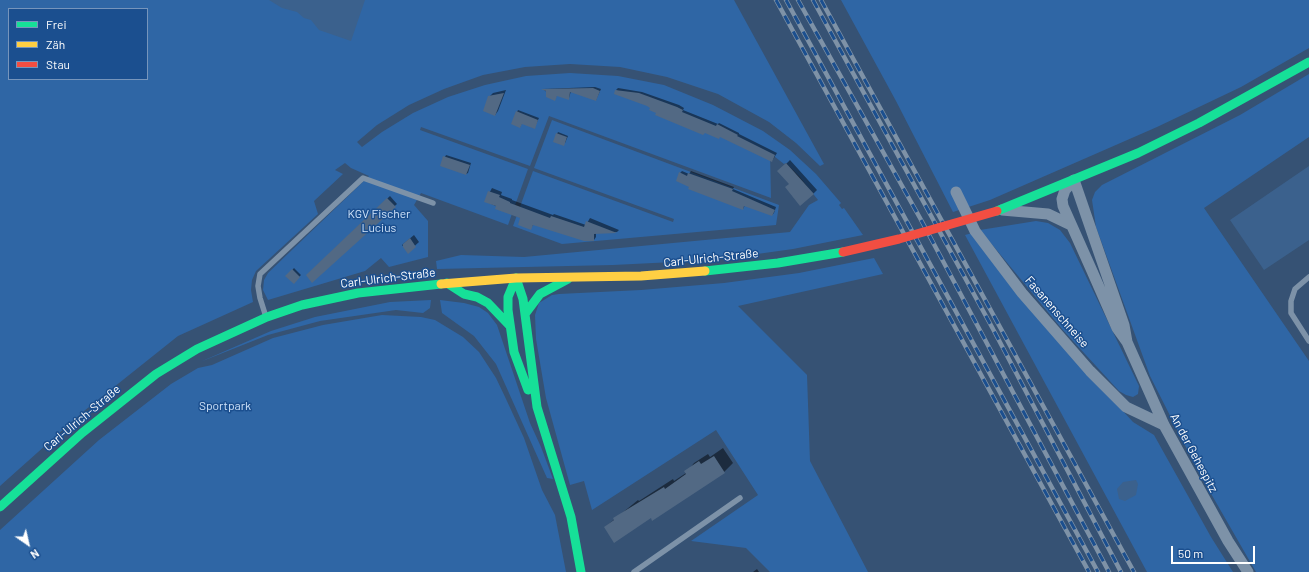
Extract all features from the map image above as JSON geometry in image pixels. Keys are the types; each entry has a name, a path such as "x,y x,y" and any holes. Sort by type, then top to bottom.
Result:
{"main road":[{"name":"Carl-Ulrich-Straße","path":"0,507 82,432 156,374 202,346 267,317 333,297 425,284 516,278 641,276 718,271 778,264 843,252 899,239 999,211 1138,153 1199,123 1309,62"},
{"path":"516,278 523,299 537,407"},
{"path":"516,278 508,297 514,352 526,385 537,407 572,517 581,572"},
{"path":"524,314 540,294 570,278"},
{"path":"446,283 464,294 477,297 488,303 510,325"}],"street":[{"name":"An der Gehespitz","path":"1127,342 1124,325 1074,180 1065,190 1062,199 1063,206 1071,225 1117,328 1127,342 1164,425 1224,534 1248,572"},
{"name":"Fasanenschneise","path":"956,192 974,231 1022,292 1090,371 1126,407 1164,425"},
{"path":"999,211 1048,214 1071,225"}],"lane":[{"path":"267,317 260,298 258,286 260,274 362,178 433,202"},
{"path":"1309,277 1295,289 1291,300 1291,313 1309,341"},
{"path":"634,572 740,498"}],"green space":[{"name":"KGV Fischer Lucius","path":"0,0 734,0 824,164 820,166 796,143 769,122 718,94 667,77 620,67 570,64 525,67 483,75 444,89 409,105 377,125 357,142 362,147 382,132 413,113 448,97 485,85 526,76 570,73 618,76 664,85 713,105 763,131 790,150 816,174 841,203 839,205 842,209 844,208 863,235 793,249 714,260 613,265 437,269 436,261 461,255 524,257 790,232 809,205 818,200 799,176 786,163 784,164 770,153 771,198 549,116 530,166 421,127 420,130 528,169 508,225 421,193 414,205 428,221 428,257 389,267 381,258 365,271 268,300 263,290 264,280 268,273 369,176 351,168 345,163 335,170 343,174 314,201 318,214 256,271 252,280 251,290 253,302 178,336 84,411 0,486"},
{"path":"841,0 1309,0 1309,48 1241,87 1157,127 990,200 953,212 896,101"},
{"path":"1309,74 1309,137 1204,208 1309,361 1309,572 1256,572 1198,471 1150,376 1096,227 1092,200 1095,192 1102,185 1240,115"},
{"path":"552,120 779,205 776,225 562,244 513,226 533,171 673,222 674,219 534,168"},
{"path":"1036,221 1048,223 1060,230 1070,243 1139,386 1138,394 1133,397 1119,391 1062,329 980,230"},
{"path":"972,233 1078,362 1133,422 1154,435 1211,537 1233,572 1147,572 965,235"},
{"path":"874,258 883,274 738,306 807,375 810,461 868,572 770,572 746,548 691,541 758,495 716,430 592,510 584,481 570,485 546,398 536,339 535,315 539,303 552,295 559,294 641,290 724,283 799,273"},
{"path":"431,300 430,308 423,313 396,310 320,321 268,335 200,362 271,331 315,317 390,302"},
{"path":"440,300 464,303 479,307 488,313 497,325 530,423 553,479 547,478 496,364 474,336 442,313"},
{"name":"Sportpark","path":"382,315 421,317 435,320 463,337 479,352 496,378 506,399 524,438 542,490 555,515 566,572 0,572 0,530 99,440 171,384 198,368 212,365 273,338 323,325"}],"shaded area":[{"path":"269,0 365,0 351,41 319,30 311,20 304,18 297,12 282,8"},
{"path":"1309,166 1309,240 1264,270 1230,220"},
{"path":"1136,480 1138,484 1136,495 1125,501 1119,499 1117,489 1123,482"}],"building":[{"path":"593,88 600,91 596,101 570,92 569,100 557,96 555,101 546,97 546,91 541,89"},
{"path":"615,90 639,93 677,107 683,110 682,112 716,126 717,124 775,155 772,162 720,137 719,139 705,133 703,135 655,115 656,113 649,110 650,108 647,106 614,94"},
{"path":"504,93 495,116 483,111 488,96"},
{"path":"516,111 538,120 535,129 522,124 520,128 511,124"},
{"path":"556,133 567,137 564,146 553,142"},
{"path":"443,156 470,165 466,175 440,166"},
{"path":"786,163 814,194 800,206 785,187 789,184 777,171"},
{"path":"679,172 687,176 688,173 733,189 732,191 775,210 772,216 744,206 743,210 688,189 689,187 676,181"},
{"path":"488,191 500,195 499,197 510,203 550,218 551,216 584,227 586,221 617,233 594,234 594,241 584,241 533,225 531,230 518,225 520,218 495,209 496,206 484,202"},
{"path":"387,198 396,207 312,283 306,275"},
{"path":"410,238 416,247 408,254 403,247 403,244"},
{"path":"292,269 300,277 294,284 285,276"},
{"path":"714,456 725,473 652,521 651,518 614,543 604,527 614,520 613,518 664,487 665,489 686,474 684,471 699,461 701,464"}],"railway":[{"path":"776,0 1089,572"},
{"path":"786,0 1098,572"},
{"path":"798,0 920,218 1109,572"},
{"path":"813,0 993,329 1121,572"},
{"path":"821,0 1134,572"}],"traffic: fast":[{"path":"997,211 1138,153 1199,123 1309,62"},
{"path":"705,271 778,263 843,252"},
{"path":"516,278 523,299 537,407 571,517 581,572"},
{"path":"516,278 508,297 508,310 514,352 528,390"},
{"path":"525,314 540,294 568,279"},
{"path":"447,283 464,294 477,297 488,303 509,325"},
{"path":"0,507 82,433 156,374 197,349 267,317 302,305 358,293 441,284"}],"traffic: slow":[{"path":"441,284 516,278 641,276 705,271"}],"traffic: jam":[{"path":"843,252 899,239 997,211"}]}
